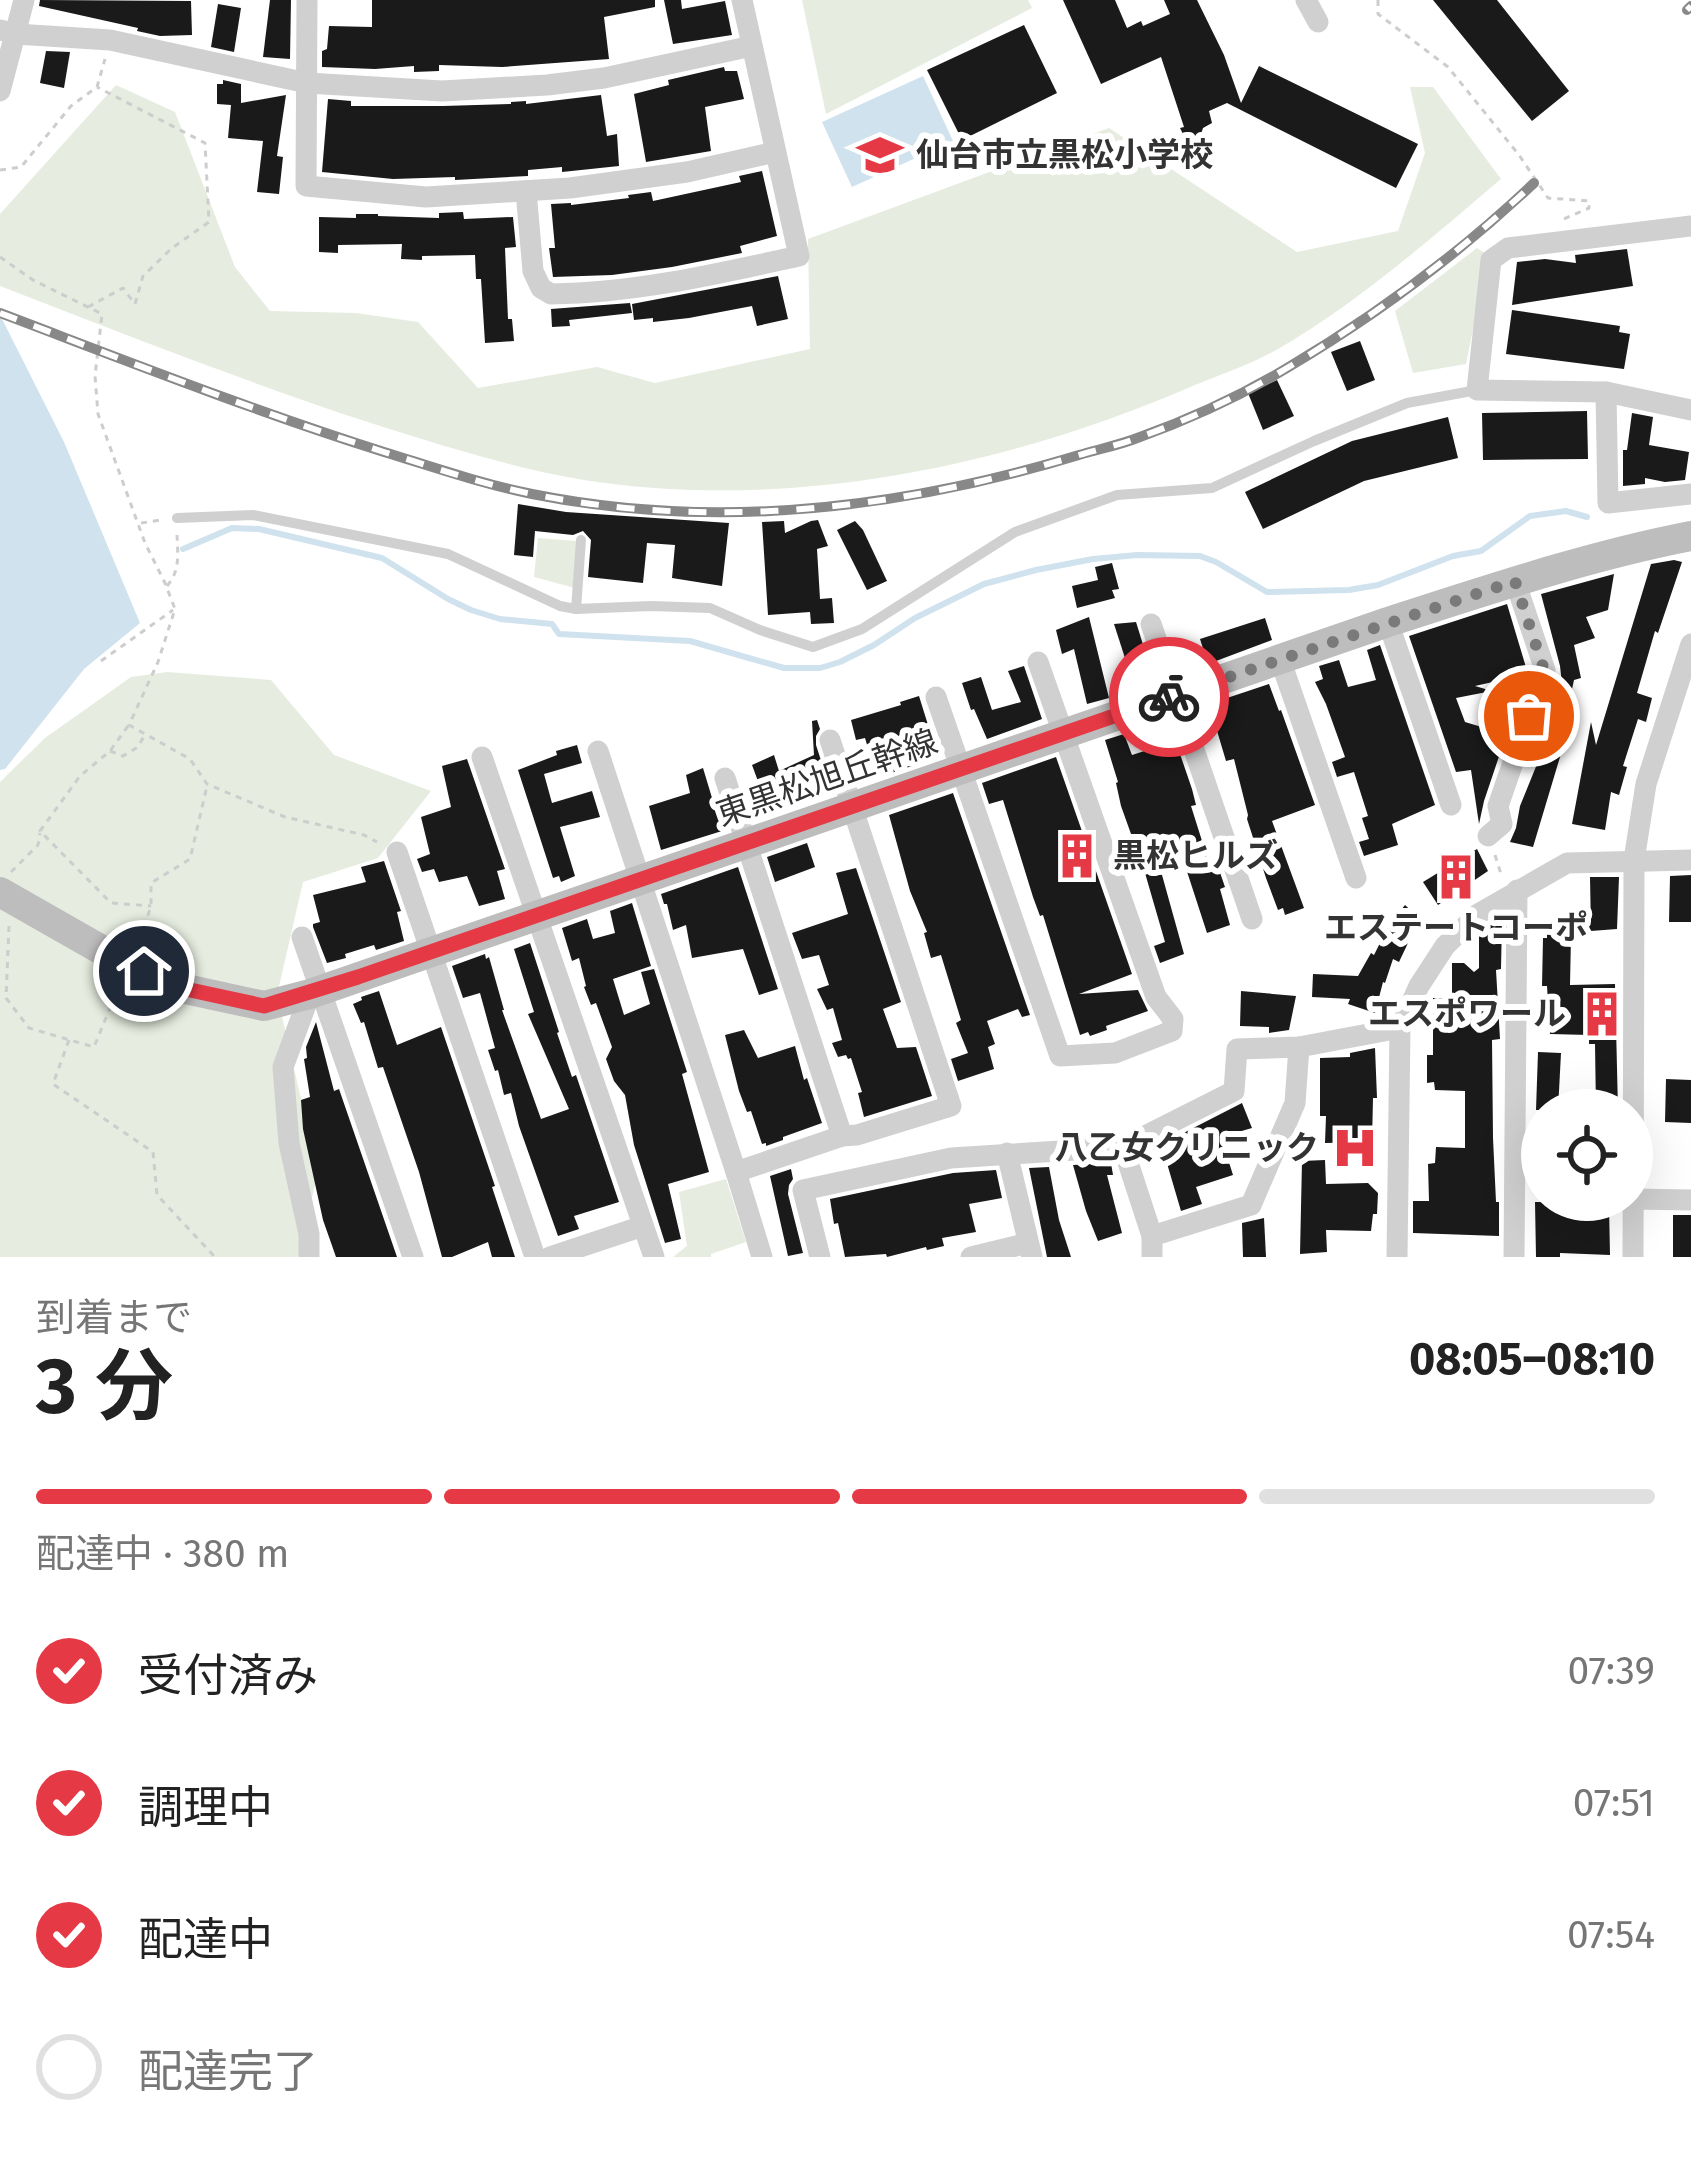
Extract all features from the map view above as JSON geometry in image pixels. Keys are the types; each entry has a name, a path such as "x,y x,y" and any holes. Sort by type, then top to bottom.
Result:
{"street":[{"path":"0,91 8,32 24,0"},
{"path":"307,0 306,186 426,197 570,188 687,172 776,152"},
{"path":"526,190 532,271 541,288 551,294 701,278 799,256 742,0"},
{"path":"1306,0 1318,22"},
{"path":"8,32 110,40 307,82 442,91 604,78 752,46"},
{"path":"1691,226 1508,248 1491,260 1477,390 1606,392 1691,410"},
{"path":"1606,392 1608,503 1691,494"},
{"name":"東黒松旭丘幹線","path":"4,892 106,953 181,988 264,1006 1388,622 1515,581 1691,536"},
{"path":"1489,836 1502,824 1498,806 1544,670 1515,581"},
{"path":"1388,622 1451,805"},
{"path":"1151,624 1252,919"},
{"path":"1634,1089 1634,860 1646,784 1691,644"},
{"path":"1280,659 1357,878"},
{"path":"936,697 1060,1056 1115,1053 1172,1031 1173,1018 1156,997 1039,662"},
{"path":"736,1172 951,1106 830,740"},
{"path":"598,751 762,1257"},
{"path":"482,757 654,1257"},
{"path":"725,778 842,1136"},
{"path":"397,852 535,1257"},
{"path":"1397,1257 1400,1028 1445,946 1478,914 1567,863 1691,860"},
{"path":"1513,892 1514,1257"},
{"path":"302,937 315,992 412,1257"},
{"path":"309,1257 309,1234 289,1143 283,1067 315,992"},
{"path":"820,1257 803,1190 951,1157 1124,1147 1234,1090 1237,1049 1299,1046 1400,1028"},
{"path":"1124,1147 1152,1246 1251,1205 1295,1103 1299,1046"},
{"path":"971,1257 1030,1250 1007,1153"},
{"path":"1653,1199 1691,1200"},
{"path":"1633,1257 1634,1221"},
{"path":"550,1257 643,1226"}],"lane":[{"path":"177,518 253,514 448,554 560,606 710,608 813,647 862,629 1015,532 1117,495 1212,488 1407,403 1477,390"},
{"path":"576,609 580,540"}],"path":[{"path":"1378,0 1378,14 1448,68 1548,197 1589,201 1588,208 1555,223"},
{"path":"0,170 22,167 71,106 97,87 110,40"},
{"path":"88,307 123,288 135,304 143,276 209,222 205,143 97,87"},
{"path":"0,257 33,280 102,314 95,376 98,414 175,610 129,725 110,751 80,776 4,892 9,924 6,998 29,1028 94,1047 144,927 151,906 151,883 190,859 207,784"},
{"path":"139,523 177,518 178,565 167,586"},
{"path":"101,661 175,610"},
{"path":"129,725 190,759 207,784 285,817 364,835 397,852"},
{"path":"110,751 123,756 138,747 146,734"},
{"path":"40,831 111,903 151,906"},
{"path":"1489,836 1513,892"},
{"path":"69,1040 53,1084 153,1152 157,1195 215,1257"}],"shaded area":[{"path":"802,0 1028,0 1032,8 826,114"},
{"path":"116,85 175,112 235,267 270,311 356,313 418,322 478,388 597,367 655,383 810,349 808,239 1109,128 1297,252 1398,231 1425,153 1410,87 1433,87 1501,179 1393,269 1308,331 1258,359 1123,414 973,460 896,475 818,486 661,488 557,475 426,440 233,375 0,286 0,214"},
{"path":"1477,248 1488,255 1466,364 1413,373 1395,311"},
{"path":"538,538 576,541 575,588 534,577"},
{"path":"167,672 271,680 334,755 431,791 378,858 303,882 277,995 318,1172 298,1257 0,1257 0,782 45,738 131,677"},
{"path":"726,1179 746,1242 711,1257 673,1257 687,1246 679,1192"}],"water":[{"path":"923,76 953,141 852,187 822,122"},
{"path":"0,315 64,442 140,623 84,669 0,770"}],"building":[{"path":"40,0 191,1 192,35 137,31 39,6"},
{"path":"270,0 291,0 290,59 263,57"},
{"path":"372,0 655,0 655,7 604,17 609,59 502,67 439,65 439,71 414,72 414,66 322,67 329,26 372,27"},
{"path":"664,0 681,0 682,9 725,1 732,35 673,44"},
{"path":"1063,0 1115,0 1127,28 1170,14 1164,0 1197,0 1241,103 1259,66 1418,144 1396,188 1227,103 1209,111 1212,123 1203,128 1199,140 1188,144 1161,57 1101,84"},
{"path":"1433,0 1497,0 1569,91 1532,121"},
{"path":"218,4 241,8 234,52 211,47"},
{"path":"1024,25 1057,93 962,140 927,70"},
{"path":"46,51 70,52 64,88 40,83"},
{"path":"724,67 737,71 744,99 705,107 711,151 646,162 634,94 669,85 668,80"},
{"path":"223,80 241,84 241,103 286,95 277,156 283,157 279,194 257,192 263,141 228,138 231,105 217,104 217,84"},
{"path":"601,95 607,136 617,134 619,166 562,172 562,167 528,170 528,176 455,180 322,172 328,99 351,101 351,106 443,106 526,104"},
{"path":"762,171 777,236 740,246 742,253 672,267 553,277 551,204 651,192 653,201 741,182 739,176"},
{"path":"463,212 464,219 513,217 516,247 505,248 508,319 512,319 514,341 485,343 475,255 401,259 402,244 338,245 338,253 319,252 319,217 439,218 439,213"},
{"path":"1627,249 1633,286 1512,305 1517,262 1576,263 1575,255"},
{"path":"778,276 788,319 757,326 752,306 689,318 634,320 632,304"},
{"path":"630,303 632,313 569,320 570,326 552,327 551,309"},
{"path":"1512,310 1620,326 1619,332 1630,334 1624,369 1506,354"},
{"path":"1360,341 1375,380 1347,391 1331,352"},
{"path":"1277,380 1294,416 1263,430 1248,393"},
{"path":"1587,411 1588,459 1483,460 1482,413"},
{"path":"1632,413 1653,417 1649,445 1689,452 1685,480 1645,478 1645,484 1623,486 1623,450 1627,450"},
{"path":"1448,417 1458,458 1364,481 1263,529 1245,492 1352,441"},
{"path":"518,504 566,512 729,523 722,586 672,578 675,545 647,543 643,583 588,577 591,540 583,531 573,535 535,531 533,557 514,555"},
{"path":"818,520 828,546 817,549 820,599 832,598 834,623 811,624 810,612 768,615 762,522 784,521 785,533"},
{"path":"855,521 887,581 867,590 837,530"},
{"path":"1682,562 1637,693 1652,698 1646,722 1638,719 1619,795 1611,792 1605,830 1572,824 1591,722 1596,745 1651,564"},
{"path":"1112,563 1119,589 1112,590 1115,598 1077,608 1072,586 1098,580 1095,567"},
{"path":"1614,574 1608,610 1586,617 1595,638 1574,645 1581,678 1574,680 1565,721 1545,716 1554,690 1563,693 1541,594"},
{"path":"1507,604 1528,674 1475,686 1492,691 1456,698 1465,722 1485,728 1497,693 1518,700 1479,824 1471,770 1456,772 1409,636"},
{"path":"1089,617 1109,698 1087,704 1074,649 1062,654 1056,630"},
{"path":"1265,618 1272,640 1208,664 1200,639"},
{"path":"1136,622 1154,680 1134,686 1114,624"},
{"path":"1380,645 1435,805 1392,824 1398,845 1364,856 1359,842 1369,839 1362,818 1368,816 1354,772 1337,777 1332,762 1345,757 1315,682 1323,679 1319,666 1339,660 1348,687 1376,680 1367,650"},
{"path":"1024,666 1042,719 987,739 962,683 981,677 992,710 1021,702 1008,671"},
{"path":"1269,684 1315,805 1272,821 1304,908 1285,915 1283,908 1278,910 1266,878 1234,759 1226,761 1215,724 1209,726 1203,706"},
{"path":"919,696 938,757 877,778 865,738 856,740 851,720"},
{"path":"1168,719 1192,789 1196,805 1191,806 1208,860 1215,858 1225,887 1220,889 1230,925 1207,933 1180,850 1157,857 1184,954 1160,963 1154,946 1165,942 1105,740 1124,734 1132,755 1160,746 1153,724"},
{"path":"817,720 816,745 828,782 787,793 791,807 762,817 755,794 762,792 752,765 774,755 779,771 814,755 812,721"},
{"path":"1550,732 1566,737 1533,847 1510,842 1520,806"},
{"path":"577,745 582,763 544,774 552,803 592,791 600,817 560,827 575,876 561,882 559,876 553,878 518,770"},
{"path":"1056,757 1132,974 1079,994 1138,990 1148,1011 1090,1036 1088,1032 1080,1035 1003,800 989,804 982,783"},
{"path":"467,759 505,869 497,871 505,899 479,906 467,876 439,882 434,869 422,872 417,859 430,854 421,817 451,807 442,766"},
{"path":"703,768 722,831 661,850 649,806 690,793 686,775"},
{"path":"953,793 1030,1015 1022,1017 1018,1009 987,1021 995,1044 988,1047 994,1069 958,1081 951,1059 968,1053 956,1023 961,1020 941,955 931,958 889,815"},
{"path":"807,843 815,867 775,882 767,857"},
{"name":"エステートコーポ","path":"1477,849 1488,871 1438,905 1423,882"},
{"path":"384,861 401,911 397,912 404,941 376,950 374,945 327,963 313,927 320,922 313,895 366,882 361,867"},
{"path":"738,867 778,989 759,995 743,949 692,958 686,925 673,930 661,894"},
{"path":"856,868 901,1002 883,1009 897,1048 916,1047 932,1096 864,1117 851,1058 838,1057 832,1043 842,1040 833,1008 827,1010 817,989 829,985 819,955 802,959 792,933 848,914 836,873"},
{"path":"1691,875 1691,922 1669,922 1670,876"},
{"path":"1590,877 1619,877 1617,929 1591,931"},
{"path":"632,903 651,966 613,979 624,1015 650,1004 641,972 654,969 687,1072 682,1074 709,1172 668,1184 681,1239 665,1243 634,1145 625,1095 606,1059 612,1047 596,1003 591,1005 584,987 579,958 572,961 562,928 587,919 593,939 615,933 610,911"},
{"path":"1405,905 1419,918 1401,939 1408,943 1399,962 1393,959 1375,1013 1348,1004 1350,999 1312,997 1313,974 1358,976"},
{"path":"1502,920 1501,969 1496,970 1500,1039 1492,1040 1499,1236 1413,1233 1413,1201 1429,1201 1428,1164 1435,1163 1436,1147 1465,1148 1465,1091 1435,1090 1434,1082 1427,1083 1427,1055 1433,1055 1433,998 1452,998 1452,963 1464,963 1474,972 1479,968 1479,934"},
{"path":"1547,921 1591,922 1591,936 1571,936 1570,985 1615,984 1618,1089 1596,1089 1595,1044 1589,1044 1589,1035 1550,1034 1547,986 1542,986 1543,938 1547,938"},
{"path":"530,943 572,1077 576,1075 619,1202 574,1216 579,1229 558,1236 511,1093 504,1095 488,1050 495,1048 480,993 463,998 452,966 485,954 489,957 502,1010 541,1119 569,1109 528,1014 534,1012 514,949"},
{"path":"379,991 397,1045 441,1027 515,1257 492,1257 488,1242 442,1257 383,1067 378,1068 364,1022 353,1004"},
{"path":"1241,991 1296,996 1289,1030 1269,1033 1269,1027 1240,1026"},
{"path":"316,1022 334,1091 339,1089 397,1257 336,1257 323,1220 301,1100 310,1097 304,1059"},
{"path":"744,1030 758,1058 795,1046 822,1123 762,1144 739,1091 725,1035"},
{"path":"1375,1048 1372,1142 1325,1143 1320,1058 1350,1057 1350,1053"},
{"path":"1538,1052 1561,1053 1559,1089 1537,1089"},
{"path":"1666,1079 1691,1080 1691,1123 1665,1122"},
{"path":"1242,1103 1252,1128 1221,1137 1233,1175 1196,1187 1202,1204 1181,1211 1164,1143"},
{"path":"1325,1160 1326,1184 1368,1183 1378,1193 1377,1214 1373,1214 1371,1231 1326,1230 1327,1252 1300,1254 1302,1161"},
{"path":"1111,1163 1113,1175 1107,1175 1122,1233 1098,1241 1073,1165"},
{"path":"1049,1167 1071,1257 1047,1257 1029,1168"},
{"path":"791,1169 788,1194 803,1253 788,1256 770,1176"},
{"path":"996,1170 1002,1198 969,1204 976,1232 942,1238 944,1246 927,1250 845,1257 830,1199 953,1173"},
{"path":"1673,1215 1691,1215 1691,1257 1673,1257"},
{"path":"1264,1218 1266,1257 1243,1257 1242,1223"},
{"path":"1535,1221 1609,1221 1610,1255 1536,1257"}],"waterway":[{"path":"183,549 232,528 259,529 382,558 471,610 500,619 552,624 559,634 690,641 784,668 820,668 874,645 915,618 984,584 1036,570 1137,555 1200,556 1267,592 1349,590 1481,551 1530,516 1566,511 1587,517"}],"railway":[{"path":"1687,10 1691,6"},
{"path":"0,313 287,420 513,490 670,511 808,509 876,501 1012,474 1125,442 1197,414 1252,388 1352,327 1447,259 1534,183"}],"way so far":[{"path":"1169,697 1515,581 1544,670 1529,716"}],"place":[{"name":"仙台市立黒松小学校","path":"880,155"},
{"name":"黒松ヒルズ","path":"1077,856"},
{"name":"エステートコーポ","path":"1456,877"},
{"name":"エスポワール","path":"1602,1014"},
{"name":"八乙女クリニック","path":"1355,1148"}],"route":[{"path":"144,971 181,988 264,1006 310,994 1169,697"}]}
